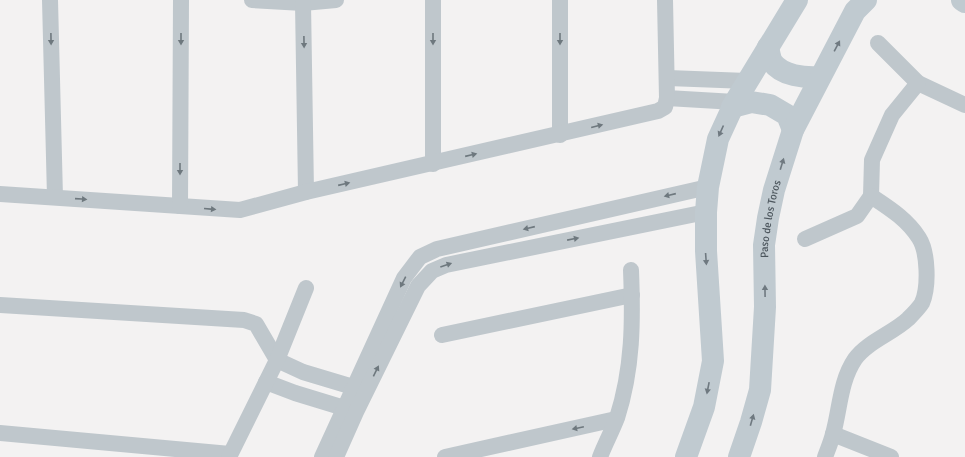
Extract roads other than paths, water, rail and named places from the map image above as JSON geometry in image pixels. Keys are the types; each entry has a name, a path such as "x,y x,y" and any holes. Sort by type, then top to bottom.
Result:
{"street":[{"path":"50,0 55,197"},
{"path":"180,206 181,0"},
{"path":"252,0 303,2 336,0"},
{"path":"433,0 433,164"},
{"path":"560,0 560,135"},
{"path":"0,194 240,210 306,192 560,135 658,111 665,107 668,98 665,0"},
{"path":"686,457 704,408 713,361 706,251 706,212 708,187 718,139 733,104 797,0"},
{"name":"Paso de los Toros","path":"739,457 752,422 760,390 765,307 764,245 774,190 793,130 855,11 866,0"},
{"path":"303,2 306,192"},
{"path":"878,43 918,83 965,104"},
{"path":"768,47 771,61 778,69 806,78 820,78"},
{"path":"668,78 747,81"},
{"path":"805,239 857,216 872,196 872,160 892,115 918,83"},
{"path":"668,98 733,104 751,102 770,105 787,116 793,130"},
{"path":"322,457 350,410 360,389 404,278 420,257 437,248 708,187"},
{"path":"825,457 833,434 846,374 856,358 873,343 908,319 922,303 926,286 927,263 919,238 900,216 872,196"},
{"path":"360,389 418,286 432,271 446,264 706,212"},
{"path":"600,457 616,419 628,372 632,343 631,270"},
{"path":"0,433 229,456 277,360 306,288"},
{"path":"442,335 632,295"},
{"path":"0,305 244,320 256,324 277,360 303,372 360,389"},
{"path":"266,382 350,410"},
{"path":"336,457 350,410"},
{"path":"445,457 616,419"},
{"path":"833,434 891,457"}]}
